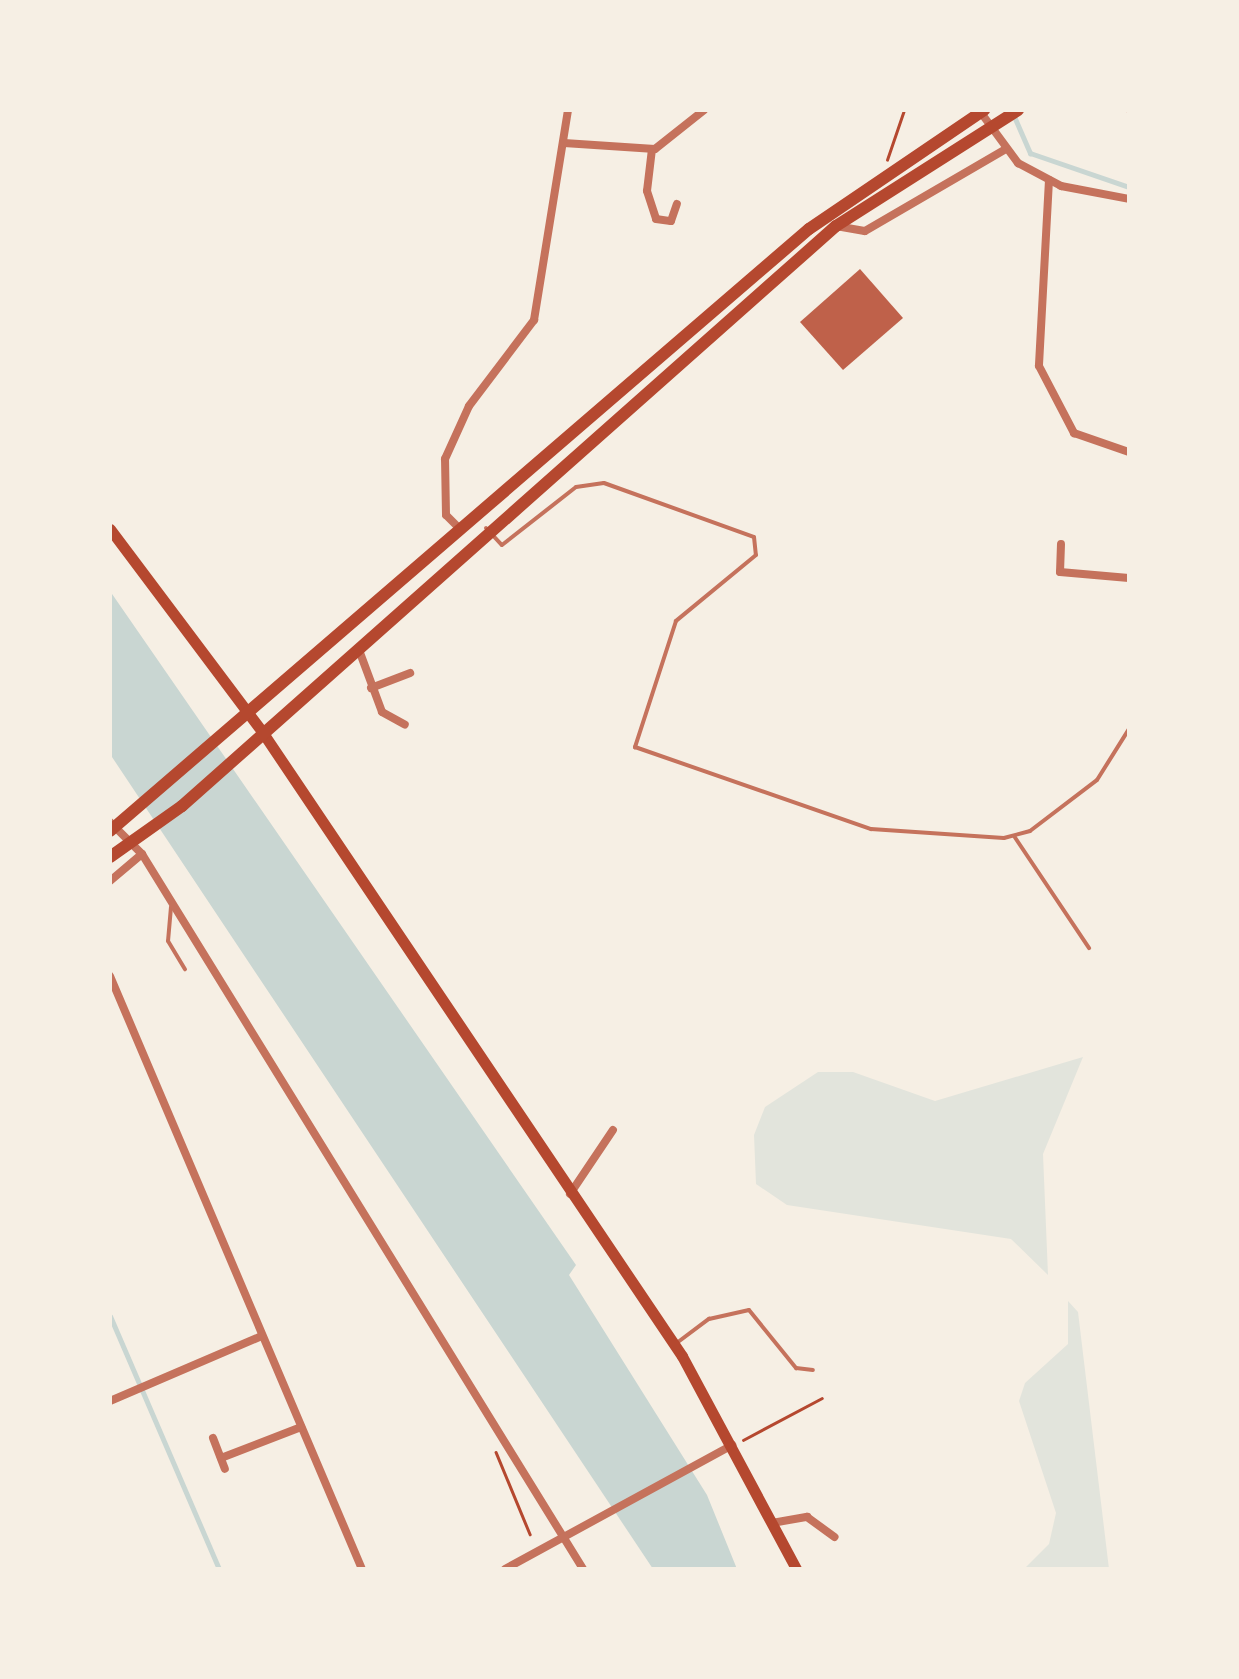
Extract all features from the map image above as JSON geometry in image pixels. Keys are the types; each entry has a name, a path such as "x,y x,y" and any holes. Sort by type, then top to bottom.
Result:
{"highway":[{"path":"111,827 250,716 459,528 748,280 888,174 982,110"},
{"path":"110,857 263,733 486,528 836,226 944,152 1018,110"}],"main road":[{"path":"110,529 263,733 674,1344 796,1569"}],"street":[{"path":"459,528 446,514 445,459 469,406 534,320 568,110"},
{"path":"564,143 652,149 704,110"},
{"path":"982,110 1004,150 1049,180 1129,199"},
{"path":"652,149 656,219 671,221 677,204"},
{"path":"836,226 866,231 1004,150"},
{"path":"1049,180 1040,366 1074,433 1129,452"},
{"path":"1062,544 1060,572 1129,578"},
{"path":"356,647 382,712 405,726"},
{"path":"371,688 410,673"},
{"path":"111,827 142,854 582,1569"},
{"path":"110,881 142,854"},
{"path":"110,976 362,1569"},
{"path":"570,1194 612,1130"},
{"path":"110,1401 262,1336"},
{"path":"221,1458 301,1428"},
{"path":"213,1438 225,1469"},
{"path":"504,1569 732,1445"},
{"path":"772,1523 808,1517 835,1536"}],"lane":[{"path":"486,528 502,546 576,487 604,482 754,536 756,555 676,621 635,747 871,829 1014,836 1097,780 1129,728"},
{"path":"1014,836 1089,948"},
{"path":"171,902 168,941 185,969"},
{"path":"674,1344 709,1319 750,1310 796,1368 814,1370"}],"path":[{"path":"888,174 886,151 904,110"},
{"path":"732,1445 822,1398"},
{"path":"500,1436 496,1452 530,1534"}],"shaded area":[{"path":"110,591 576,1265 569,1275 707,1495 737,1569 653,1569 110,754"},
{"path":"1083,1057 1043,1154 1048,1275 1011,1239 787,1205 756,1184 754,1135 765,1107 818,1072 853,1072 935,1101"},
{"path":"1068,1301 1078,1312 1109,1569 1024,1569 1049,1544 1056,1513 1019,1401 1025,1383 1068,1344"}],"building":[{"path":"860,269 903,318 843,370 800,322"}],"waterway":[{"path":"1013,114 1030,153 1129,187"},
{"path":"110,1316 219,1569"}]}
